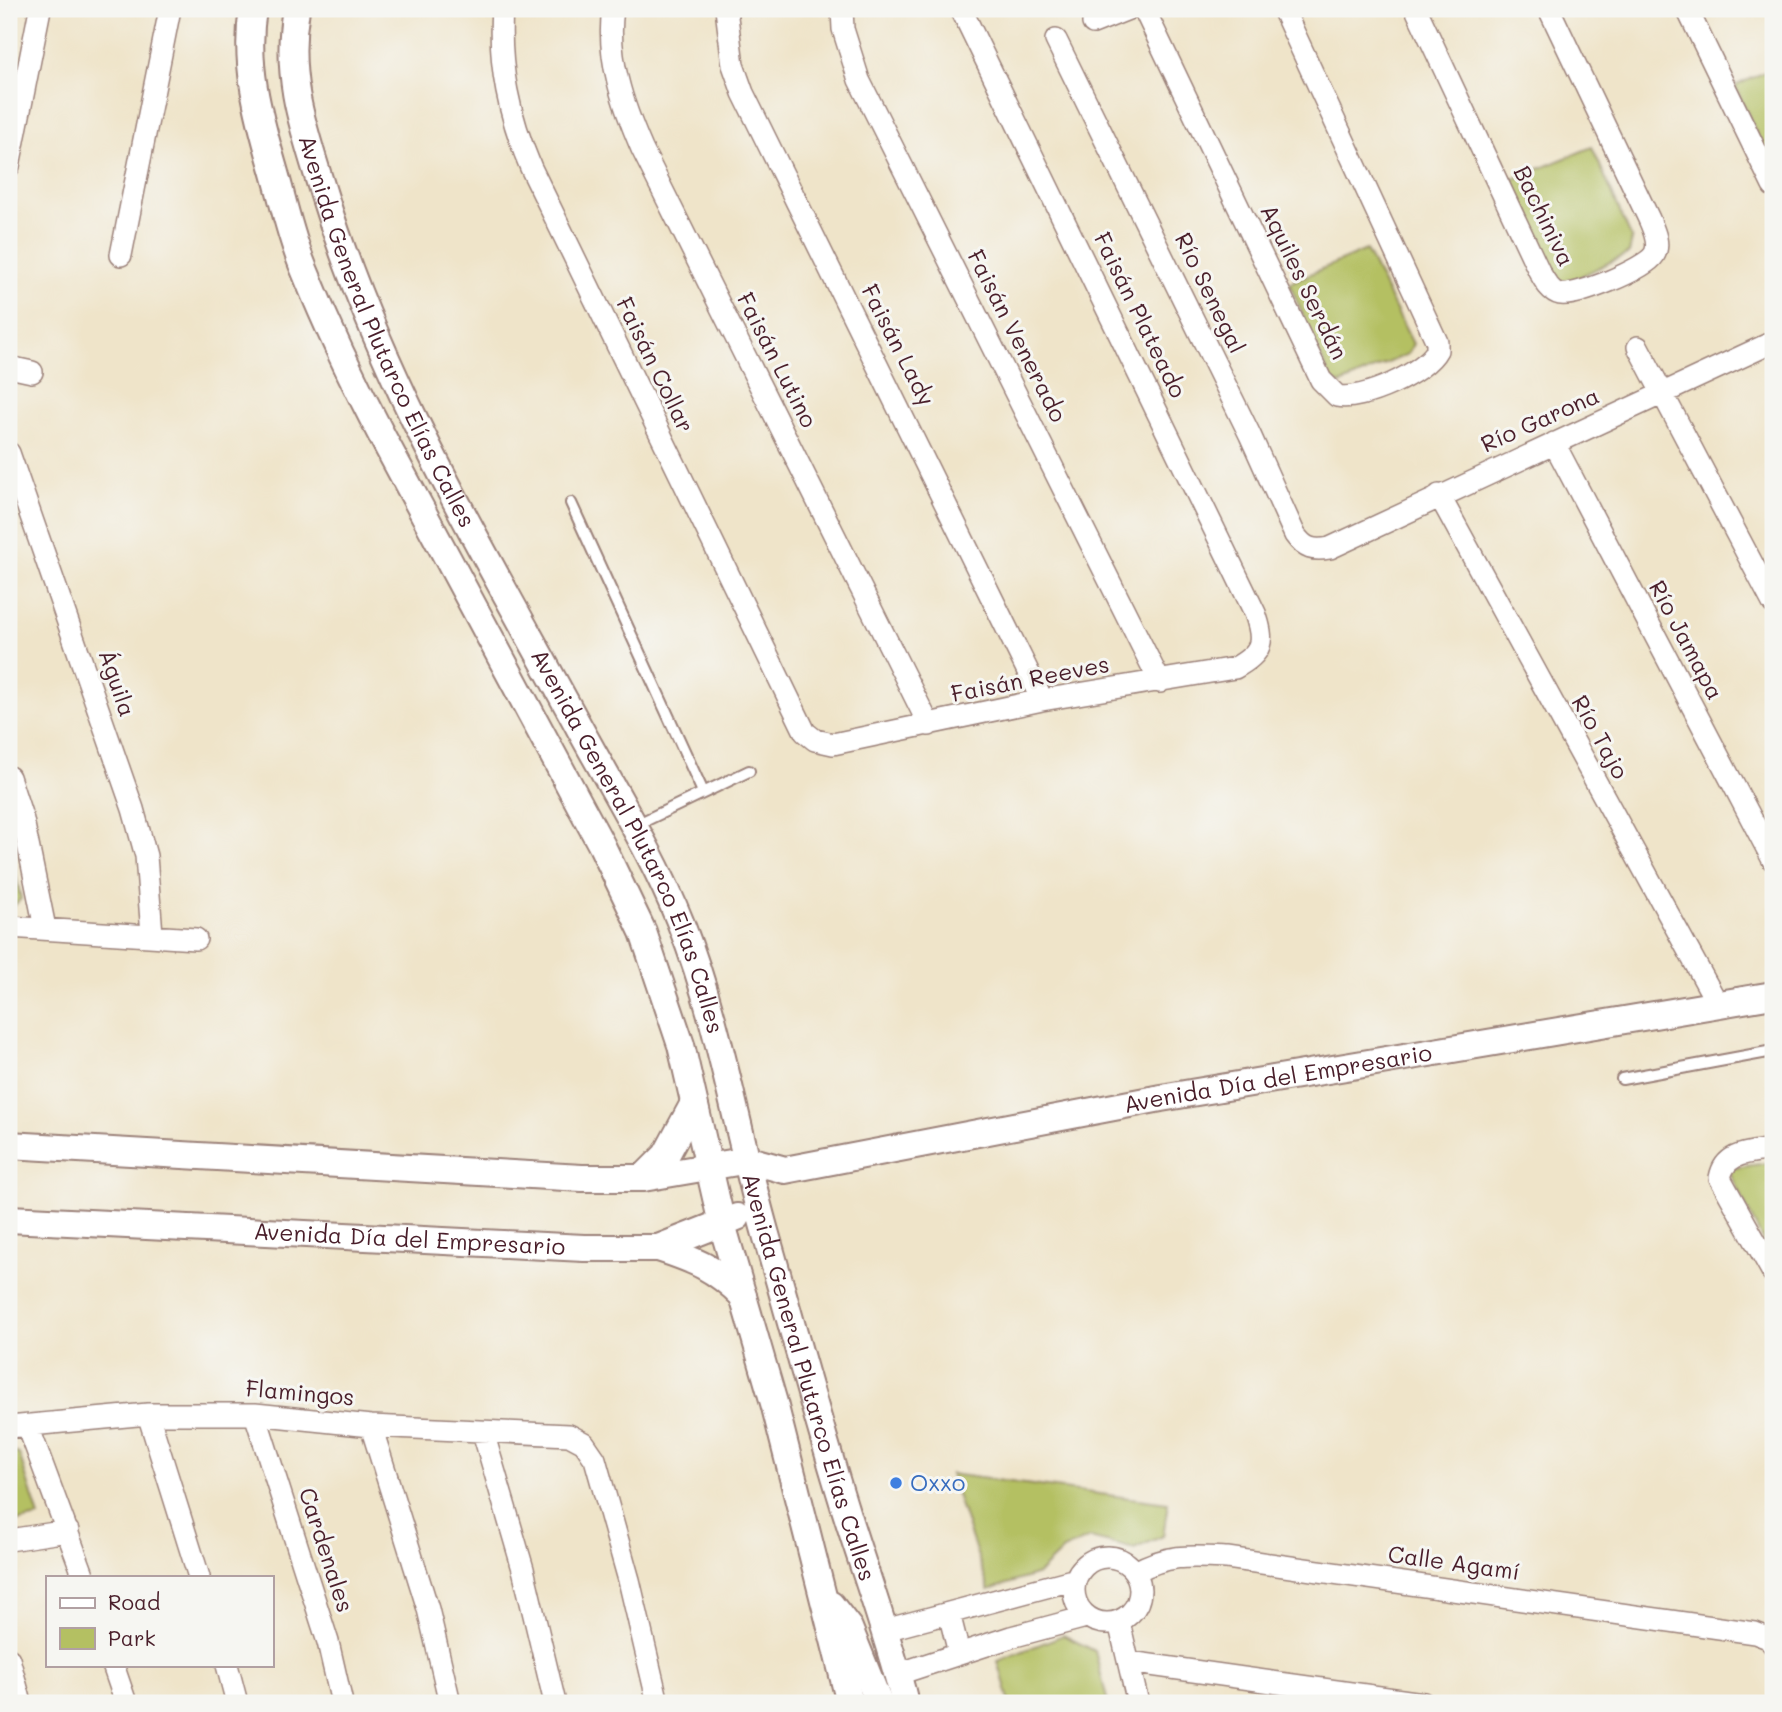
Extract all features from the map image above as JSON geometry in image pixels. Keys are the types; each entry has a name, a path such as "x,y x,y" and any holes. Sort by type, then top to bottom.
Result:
{"street":[{"path":"9,166 40,9"},
{"path":"121,255 170,9"},
{"name":"Avenida General Plutarco Elías Calles","path":"253,9 248,50 253,84 263,130 303,266 351,376 602,846 643,932 681,1045 722,1224 774,1403 850,1703"},
{"name":"Avenida General Plutarco Elías Calles","path":"296,9 291,62 293,89 334,229 379,339 476,538 633,827 679,918 698,970 758,1206 846,1513 885,1630 905,1703"},
{"name":"Faisán Collar","path":"502,9 502,70 508,105 531,168 805,732"},
{"name":"Faisán Lutino","path":"613,9 611,27 618,83 642,149 929,725"},
{"name":"Faisán Lady","path":"726,9 733,65 743,93 1042,700"},
{"name":"Faisán Venerado","path":"842,9 843,29 859,79 1160,682"},
{"name":"Faisán Plateado","path":"961,9 1255,613 1261,630 1261,647"},
{"path":"1093,23 1128,9"},
{"name":"Aquiles Serdán","path":"1144,9 1321,380 1337,396 1358,398 1427,362 1437,351 1437,342 1283,9"},
{"name":"Bachiniva","path":"1416,9 1545,282 1553,291 1561,294 1575,293 1639,268 1654,255 1657,248 1649,219 1549,9"},
{"path":"1687,9 1773,186"},
{"name":"Río Senegal","path":"1056,40 1250,435 1295,536 1303,546 1316,550 1329,548"},
{"name":"Río Garona","path":"1329,548 1439,495 1773,344"},
{"path":"1638,347 1773,603"},
{"path":"9,367 32,372"},
{"name":"Río Jamapa","path":"1554,443 1773,860"},
{"name":"Águila","path":"9,453 133,809 146,856 152,934"},
{"name":"Río Tajo","path":"1439,495 1717,1003"},
{"path":"433,529 455,539 476,538"},
{"name":"Faisán Reeves","path":"805,732 816,740 833,744 1042,700 1235,668 1250,660 1261,647"},
{"path":"9,777 16,820 45,928"},
{"path":"9,927 152,934 196,939"},
{"name":"Avenida Día del Empresario","path":"9,1145 582,1178 643,1178 748,1160 785,1170 1175,1095 1773,995"},
{"path":"643,1178 666,1155 694,1103"},
{"path":"1773,1149 1731,1157 1722,1166 1720,1178 1773,1273"},
{"name":"Avenida Día del Empresario","path":"9,1219 584,1248 658,1248 722,1224 758,1206 785,1170"},
{"path":"658,1248 708,1266 743,1296"},
{"path":"148,1414 199,1576"},
{"name":"Flamingos","path":"18,1426 148,1414 255,1414 372,1426 569,1435 584,1443 594,1459 629,1580 658,1703"},
{"name":"Cardenales","path":"255,1414 328,1642 342,1703"},
{"path":"18,1426 68,1531 84,1576"},
{"path":"372,1426 428,1609 450,1703"},
{"path":"483,1432 523,1569 555,1703"},
{"path":"9,1540 68,1531"},
{"name":"Calle Agamí","path":"1135,1572 1158,1560 1183,1556 1227,1558 1755,1633 1771,1641"},
{"path":"1103,1558 1125,1562 1135,1572 1141,1591 1135,1610 1119,1622 1102,1624 1086,1617 1075,1600 1076,1579 1084,1566 1103,1558"},
{"path":"885,1630 1076,1579"},
{"path":"823,1595 849,1628 879,1703"},
{"path":"949,1613 960,1653"},
{"path":"898,1674 960,1653 1086,1617"},
{"path":"1119,1622 1138,1703"},
{"path":"9,1659 21,1703"},
{"path":"1129,1662 1218,1677 1423,1703"},
{"path":"113,1666 126,1703"},
{"path":"227,1666 237,1703"}],"lane":[{"path":"571,503 703,792"},
{"path":"633,827 749,771"},
{"path":"1622,1079 1773,1051"}],"green space":[{"path":"1773,68 1773,170 1735,86"},
{"path":"1592,147 1632,239 1629,253 1567,283 1556,280 1509,181"},
{"path":"1366,250 1413,344 1408,354 1341,384 1331,380 1289,283"},
{"path":"9,843 21,899 9,910"},
{"path":"1773,1162 1773,1262 1728,1169"},
{"path":"9,1450 19,1454 39,1517 9,1523"},
{"path":"950,1474 1168,1503 1163,1536 1134,1549 1090,1538 1063,1550 1038,1574 989,1590"},
{"path":"1063,1635 1095,1651 1108,1703 1010,1703 998,1661"}],"place":[{"name":"Oxxo","path":"896,1483"}]}
